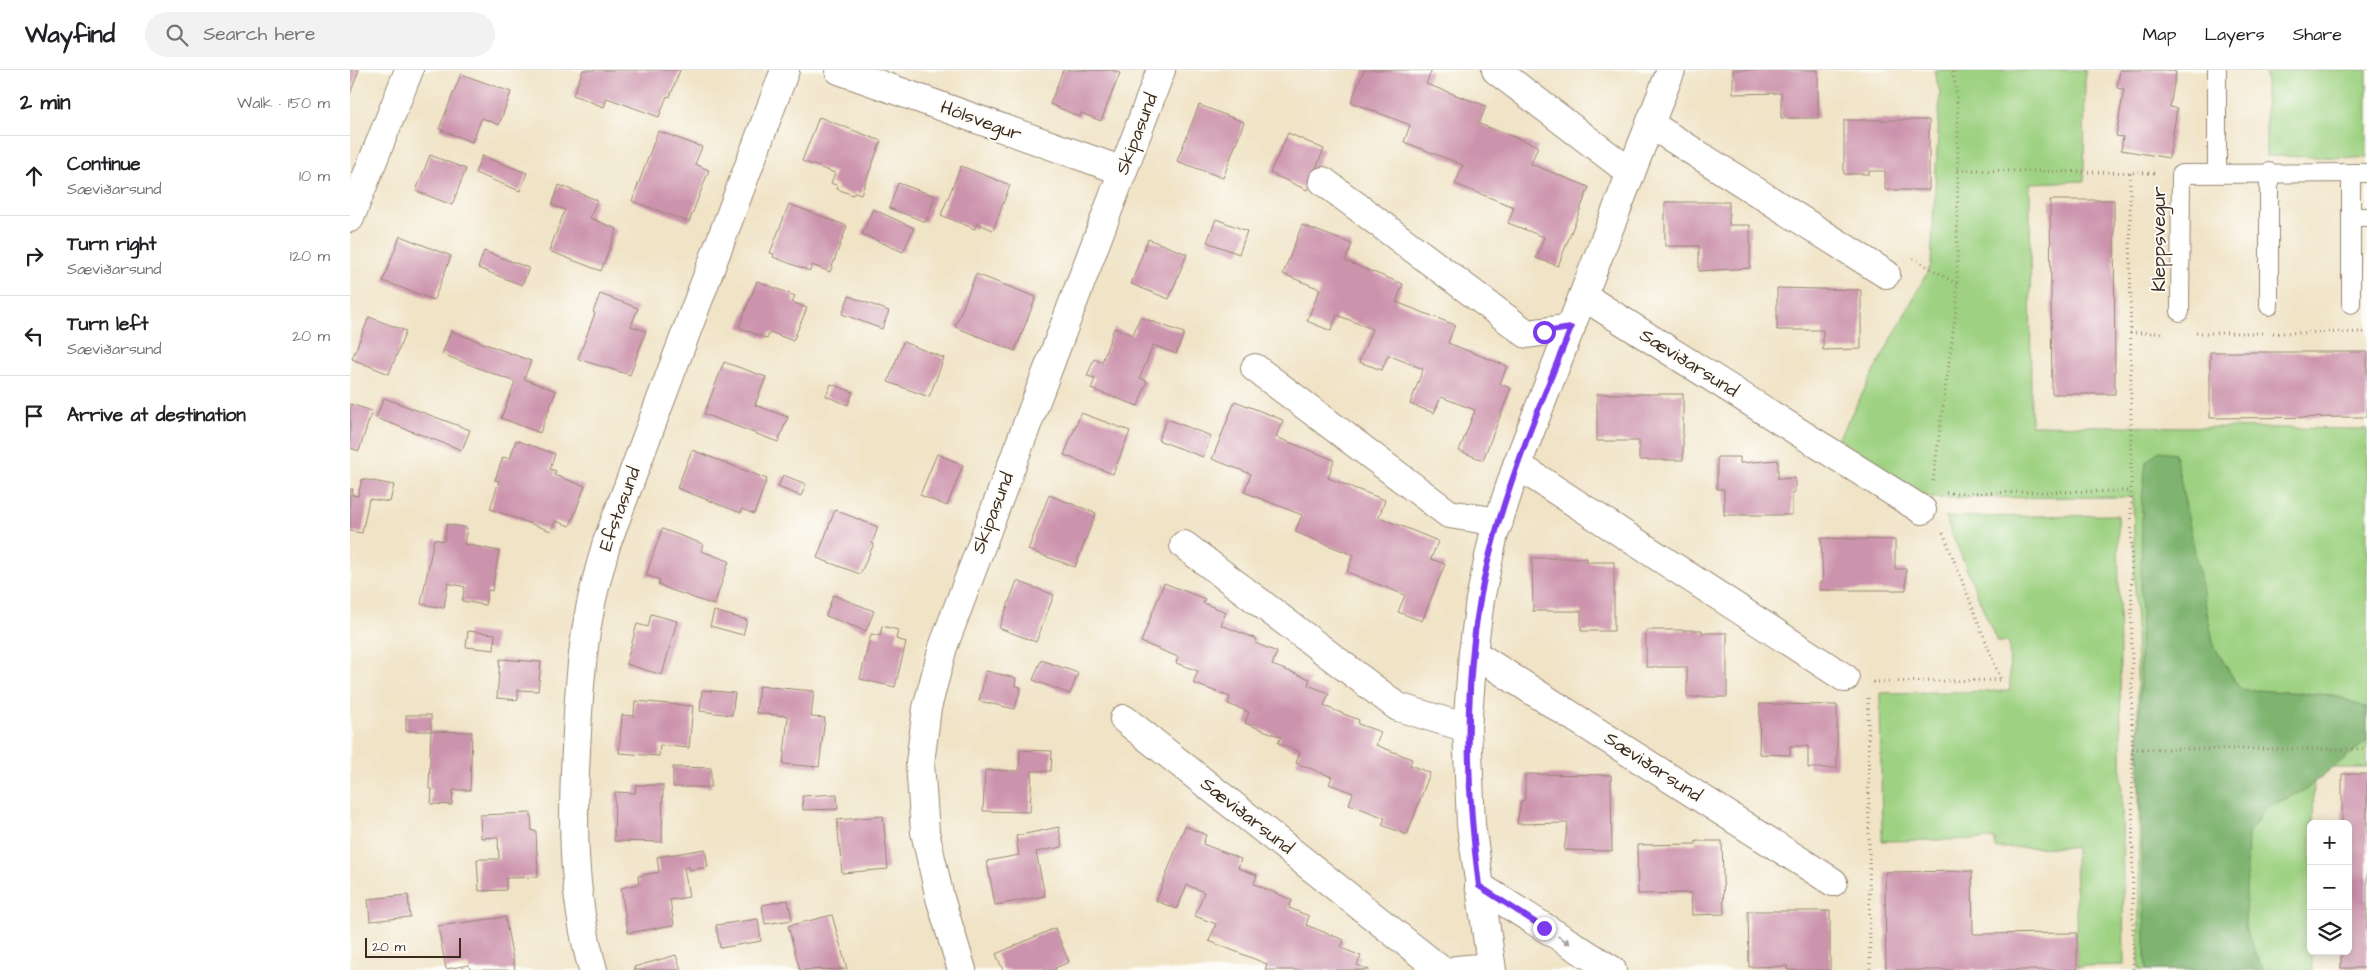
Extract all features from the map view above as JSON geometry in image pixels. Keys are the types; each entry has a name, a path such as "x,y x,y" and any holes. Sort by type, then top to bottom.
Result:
{"street":[{"path":"350,218 409,70"},
{"name":"Efstasund","path":"593,970 583,935 574,861 574,775 579,696 590,604 606,545 786,70"},
{"name":"Hólsvegur","path":"840,70 1123,171"},
{"name":"Skipasund","path":"962,970 940,898 925,832 920,762 927,708 943,647 1162,70"},
{"path":"1496,70 1631,173"},
{"path":"1456,970 1492,968 1471,825 1468,728 1473,652 1480,600 1499,522 1517,465 1671,70"},
{"path":"1650,124 1886,274"},
{"path":"1323,181 1527,334 1571,328"},
{"name":"Sæviðarsund","path":"1583,296 1935,509"},
{"path":"1255,368 1449,514 1499,522"},
{"path":"1517,465 1856,680"},
{"path":"1184,545 1398,707 1468,728"},
{"name":"Sæviðarsund","path":"1473,652 1832,882"},
{"name":"Sæviðarsund","path":"1124,718 1441,970"},
{"path":"1479,886 1612,970"}],"lane":[{"path":"2218,70 2218,173"},
{"path":"2269,172 2269,306"},
{"name":"Kleppsvegur","path":"2180,312 2181,174 2269,172 2359,173 2359,217 2351,304"}],"path":[{"path":"1932,484 1957,303 1957,103 1952,70"},
{"path":"1958,170 2181,174"},
{"path":"2130,173 2133,970"},
{"path":"1886,274 1899,250 1957,284"},
{"path":"2189,333 2367,332"},
{"path":"2130,333 2170,333"},
{"path":"1870,970 1869,704 1856,680 2000,680 1935,509 2130,491"},
{"path":"2132,749 2367,749"}],"green space":[{"path":"1934,70 2085,70 2084,181 2030,183 2031,425 2367,429 2367,768 2314,768 2313,820 2307,820 2307,955 2312,955 2312,970 2139,970 2139,763 2133,497 1929,498 1836,443 1931,265 1940,93"},
{"path":"2266,70 2367,70 2367,158 2266,156"},
{"path":"2159,451 2175,453 2214,646 2240,689 2334,695 2367,708 2367,741 2303,791 2267,807 2248,834 2245,928 2263,970 2146,970 2139,763 2142,499 2146,462"},
{"path":"2118,515 2124,965 2077,966 2075,847 1995,848 1995,839 1882,841 1880,693 2010,691 2009,642 1997,642 1945,517"}],"building":[{"path":"350,70 359,70 350,94"},
{"path":"583,70 680,70 670,97 667,96 659,117 607,98 604,107 573,95"},
{"path":"1063,70 1112,70 1120,73 1101,121 1081,113 1080,117 1050,104"},
{"path":"1364,70 1432,70 1426,84 1486,106 1479,124 1538,146 1531,164 1589,187 1558,266 1536,258 1544,237 1508,223 1514,207 1455,184 1463,165 1404,142 1410,125 1351,102"},
{"path":"1733,70 1818,70 1818,118 1781,118 1781,93 1733,94"},
{"path":"2120,70 2168,70 2176,72 2170,107 2177,109 2169,158 2121,150 2123,137 2116,136 2124,89 2117,88"},
{"path":"461,74 511,92 499,125 482,118 472,142 439,129"},
{"path":"1199,105 1244,122 1223,178 1177,161"},
{"path":"819,117 881,141 861,194 855,192 853,195 837,189 838,186 831,183 835,173 802,161"},
{"path":"1844,120 1929,120 1929,190 1885,190 1885,171 1869,171 1869,174 1844,174"},
{"path":"658,131 702,147 695,164 709,170 689,222 632,201"},
{"path":"1288,133 1324,149 1307,190 1270,173"},
{"path":"430,155 466,169 452,205 416,191"},
{"path":"482,156 527,173 520,191 475,173"},
{"path":"961,166 1010,185 993,230 977,223 975,229 941,215"},
{"path":"898,183 935,196 926,222 889,208"},
{"path":"559,185 597,200 590,218 617,229 601,271 549,251 565,210 552,205"},
{"path":"2050,200 2114,200 2115,394 2052,394"},
{"path":"1665,202 1729,202 1729,225 1750,225 1750,268 1699,271 1699,246 1665,246"},
{"path":"789,204 847,226 830,272 812,265 810,271 773,257 774,254 770,253"},
{"path":"873,209 914,228 903,252 862,234"},
{"path":"1216,219 1247,231 1239,254 1207,242"},
{"path":"1302,225 1352,244 1345,261 1403,284 1396,302 1455,325 1448,343 1507,366 1500,384 1511,388 1483,460 1459,451 1475,410 1441,397 1434,413 1410,404 1423,369 1388,355 1382,370 1359,362 1372,329 1337,315 1331,331 1307,321 1320,289 1283,274"},
{"path":"400,236 451,256 434,300 383,281"},
{"path":"1148,239 1187,254 1169,299 1131,284"},
{"path":"484,251 529,268 522,285 478,268"},
{"path":"976,274 1036,297 1015,351 955,327"},
{"path":"757,281 795,296 792,302 807,308 793,341 770,332 767,339 739,327"},
{"path":"1777,288 1861,290 1861,349 1823,350 1823,330 1777,330"},
{"path":"600,294 638,308 631,326 646,331 630,375 578,359"},
{"path":"849,296 889,311 882,329 842,314"},
{"path":"369,317 406,331 389,374 352,359"},
{"path":"1140,317 1184,333 1176,354 1153,345 1140,378 1147,381 1138,406 1091,389 1095,378 1087,376 1094,359 1102,362 1114,328 1133,335"},
{"path":"451,331 531,361 524,379 556,391 540,433 501,418 515,382 442,354"},
{"path":"903,342 944,358 929,397 888,382"},
{"path":"2210,352 2367,352 2367,417 2210,418"},
{"path":"724,362 766,377 755,405 788,417 778,442 704,414"},
{"path":"831,384 853,392 848,405 826,396"},
{"path":"1597,394 1683,394 1683,460 1639,460 1639,441 1597,441"},
{"path":"384,398 470,430 462,450 376,418"},
{"path":"1235,401 1283,420 1276,437 1334,460 1328,478 1385,500 1379,517 1438,541 1431,559 1445,564 1422,621 1398,612 1405,595 1347,572 1353,555 1295,532 1302,515 1244,492 1251,474 1212,459"},
{"path":"350,404 372,411 359,451 350,448"},
{"path":"1081,413 1130,431 1113,474 1064,455"},
{"path":"1167,419 1211,436 1203,457 1158,440"},
{"path":"516,440 555,454 550,469 556,471 554,475 585,486 570,526 555,521 551,531 490,509 499,481 495,480 503,457 510,459"},
{"path":"692,450 767,479 754,514 742,509 741,513 677,488"},
{"path":"937,454 963,465 947,506 920,495"},
{"path":"1717,457 1740,457 1740,463 1778,460 1778,479 1795,478 1795,492 1792,492 1792,515 1724,515 1724,489 1717,489"},
{"path":"783,475 806,484 801,496 778,487"},
{"path":"362,479 394,485 390,502 369,499 362,533 350,531 350,489 353,489 352,495 358,496"},
{"path":"1049,495 1096,513 1075,567 1028,550"},
{"path":"835,510 878,527 872,543 874,544 860,574 817,558"},
{"path":"447,524 467,528 464,544 499,551 492,591 488,590 485,605 462,601 465,587 448,583 444,608 421,604 434,539 444,541"},
{"path":"662,529 703,544 701,551 729,561 714,605 671,590 658,584 660,580 646,575"},
{"path":"1821,538 1895,540 1895,569 1906,569 1906,590 1820,590 1820,582 1823,582"},
{"path":"1532,558 1587,558 1587,562 1614,562 1614,631 1581,631 1581,611 1533,611"},
{"path":"1017,581 1054,595 1036,642 999,628"},
{"path":"1164,583 1205,599 1203,603 1226,612 1221,625 1257,639 1255,643 1277,652 1272,665 1310,679 1308,685 1329,693 1324,706 1359,720 1358,724 1381,732 1376,745 1412,759 1410,765 1430,773 1407,835 1382,825 1385,818 1349,804 1353,793 1329,784 1332,777 1296,763 1300,752 1278,743 1281,737 1245,723 1249,712 1228,704 1230,697 1193,683 1198,671 1176,663 1178,657 1141,642"},
{"path":"833,595 874,611 866,631 826,616"},
{"path":"714,611 747,620 743,635 710,626"},
{"path":"651,614 677,621 662,675 626,664 637,624 648,627"},
{"path":"882,626 898,630 896,639 906,642 895,687 860,679 871,634 880,636"},
{"path":"1646,630 1702,630 1702,633 1727,633 1727,697 1687,697 1687,667 1646,667"},
{"path":"468,631 495,634 494,650 466,647"},
{"path":"500,659 541,662 538,691 518,690 518,700 497,698"},
{"path":"1041,660 1078,673 1070,694 1033,680"},
{"path":"986,671 1016,678 1015,686 1021,687 1015,709 979,701"},
{"path":"759,686 814,691 811,717 825,718 819,767 783,764 788,716 756,713"},
{"path":"702,690 735,693 732,715 700,711"},
{"path":"635,701 693,706 689,748 660,745 659,756 619,753 622,715 634,716"},
{"path":"1760,704 1837,705 1837,768 1808,768 1808,746 1790,746 1790,755 1759,754"},
{"path":"406,715 431,715 431,731 406,731"},
{"path":"431,731 472,732 470,790 453,790 452,805 431,804 432,789 429,789"},
{"path":"1020,750 1052,751 1051,771 1032,771 1030,812 983,811 985,770 1019,771"},
{"path":"673,767 711,768 711,787 673,787"},
{"path":"1525,774 1611,775 1612,851 1564,850 1568,823 1517,824 1521,801 1525,800"},
{"path":"2342,774 2367,774 2367,968 2341,968 2341,955 2352,955 2352,820 2342,820"},
{"path":"636,785 663,785 662,842 614,841 615,792 635,793"},
{"path":"837,794 838,809 803,810 802,796"},
{"path":"531,813 532,831 536,831 538,877 506,878 506,890 479,891 477,859 499,859 498,837 481,838 480,815"},
{"path":"883,816 888,869 842,873 837,820"},
{"path":"1185,826 1206,835 1203,844 1241,859 1238,868 1257,875 1254,884 1292,900 1289,908 1309,916 1306,925 1344,940 1341,948 1361,956 1357,965 1369,970 1265,970 1267,964 1209,941 1216,924 1195,916 1204,892 1187,885 1177,909 1156,901"},
{"path":"1059,827 1062,847 1036,852 1045,896 995,905 987,861 1019,855 1016,836"},
{"path":"1696,841 1722,841 1724,914 1692,915 1691,893 1638,894 1637,845 1696,844"},
{"path":"705,849 708,867 690,870 689,867 684,868 689,897 670,900 674,925 628,933 621,888 639,884 638,876 659,872 657,857"},
{"path":"1972,871 1973,934 2077,933 2077,970 1886,970 1885,872"},
{"path":"408,895 410,917 370,921 368,899"},
{"path":"788,900 792,920 765,924 762,905"},
{"path":"1748,911 1830,911 1830,970 1787,970 1787,966 1749,967"},
{"path":"832,915 847,969 800,970 788,926"},
{"path":"505,917 515,970 470,970 469,965 446,969 438,926"},
{"path":"758,919 761,941 720,948 716,925"},
{"path":"1055,928 1069,962 1055,968 1056,970 1003,970 996,954"},
{"path":"676,955 681,970 635,970 634,967"}],"route":[{"path":"1544,332 1571,328 1517,465 1494,538 1480,600 1473,652 1468,728 1471,825 1479,886 1544,928"}]}
